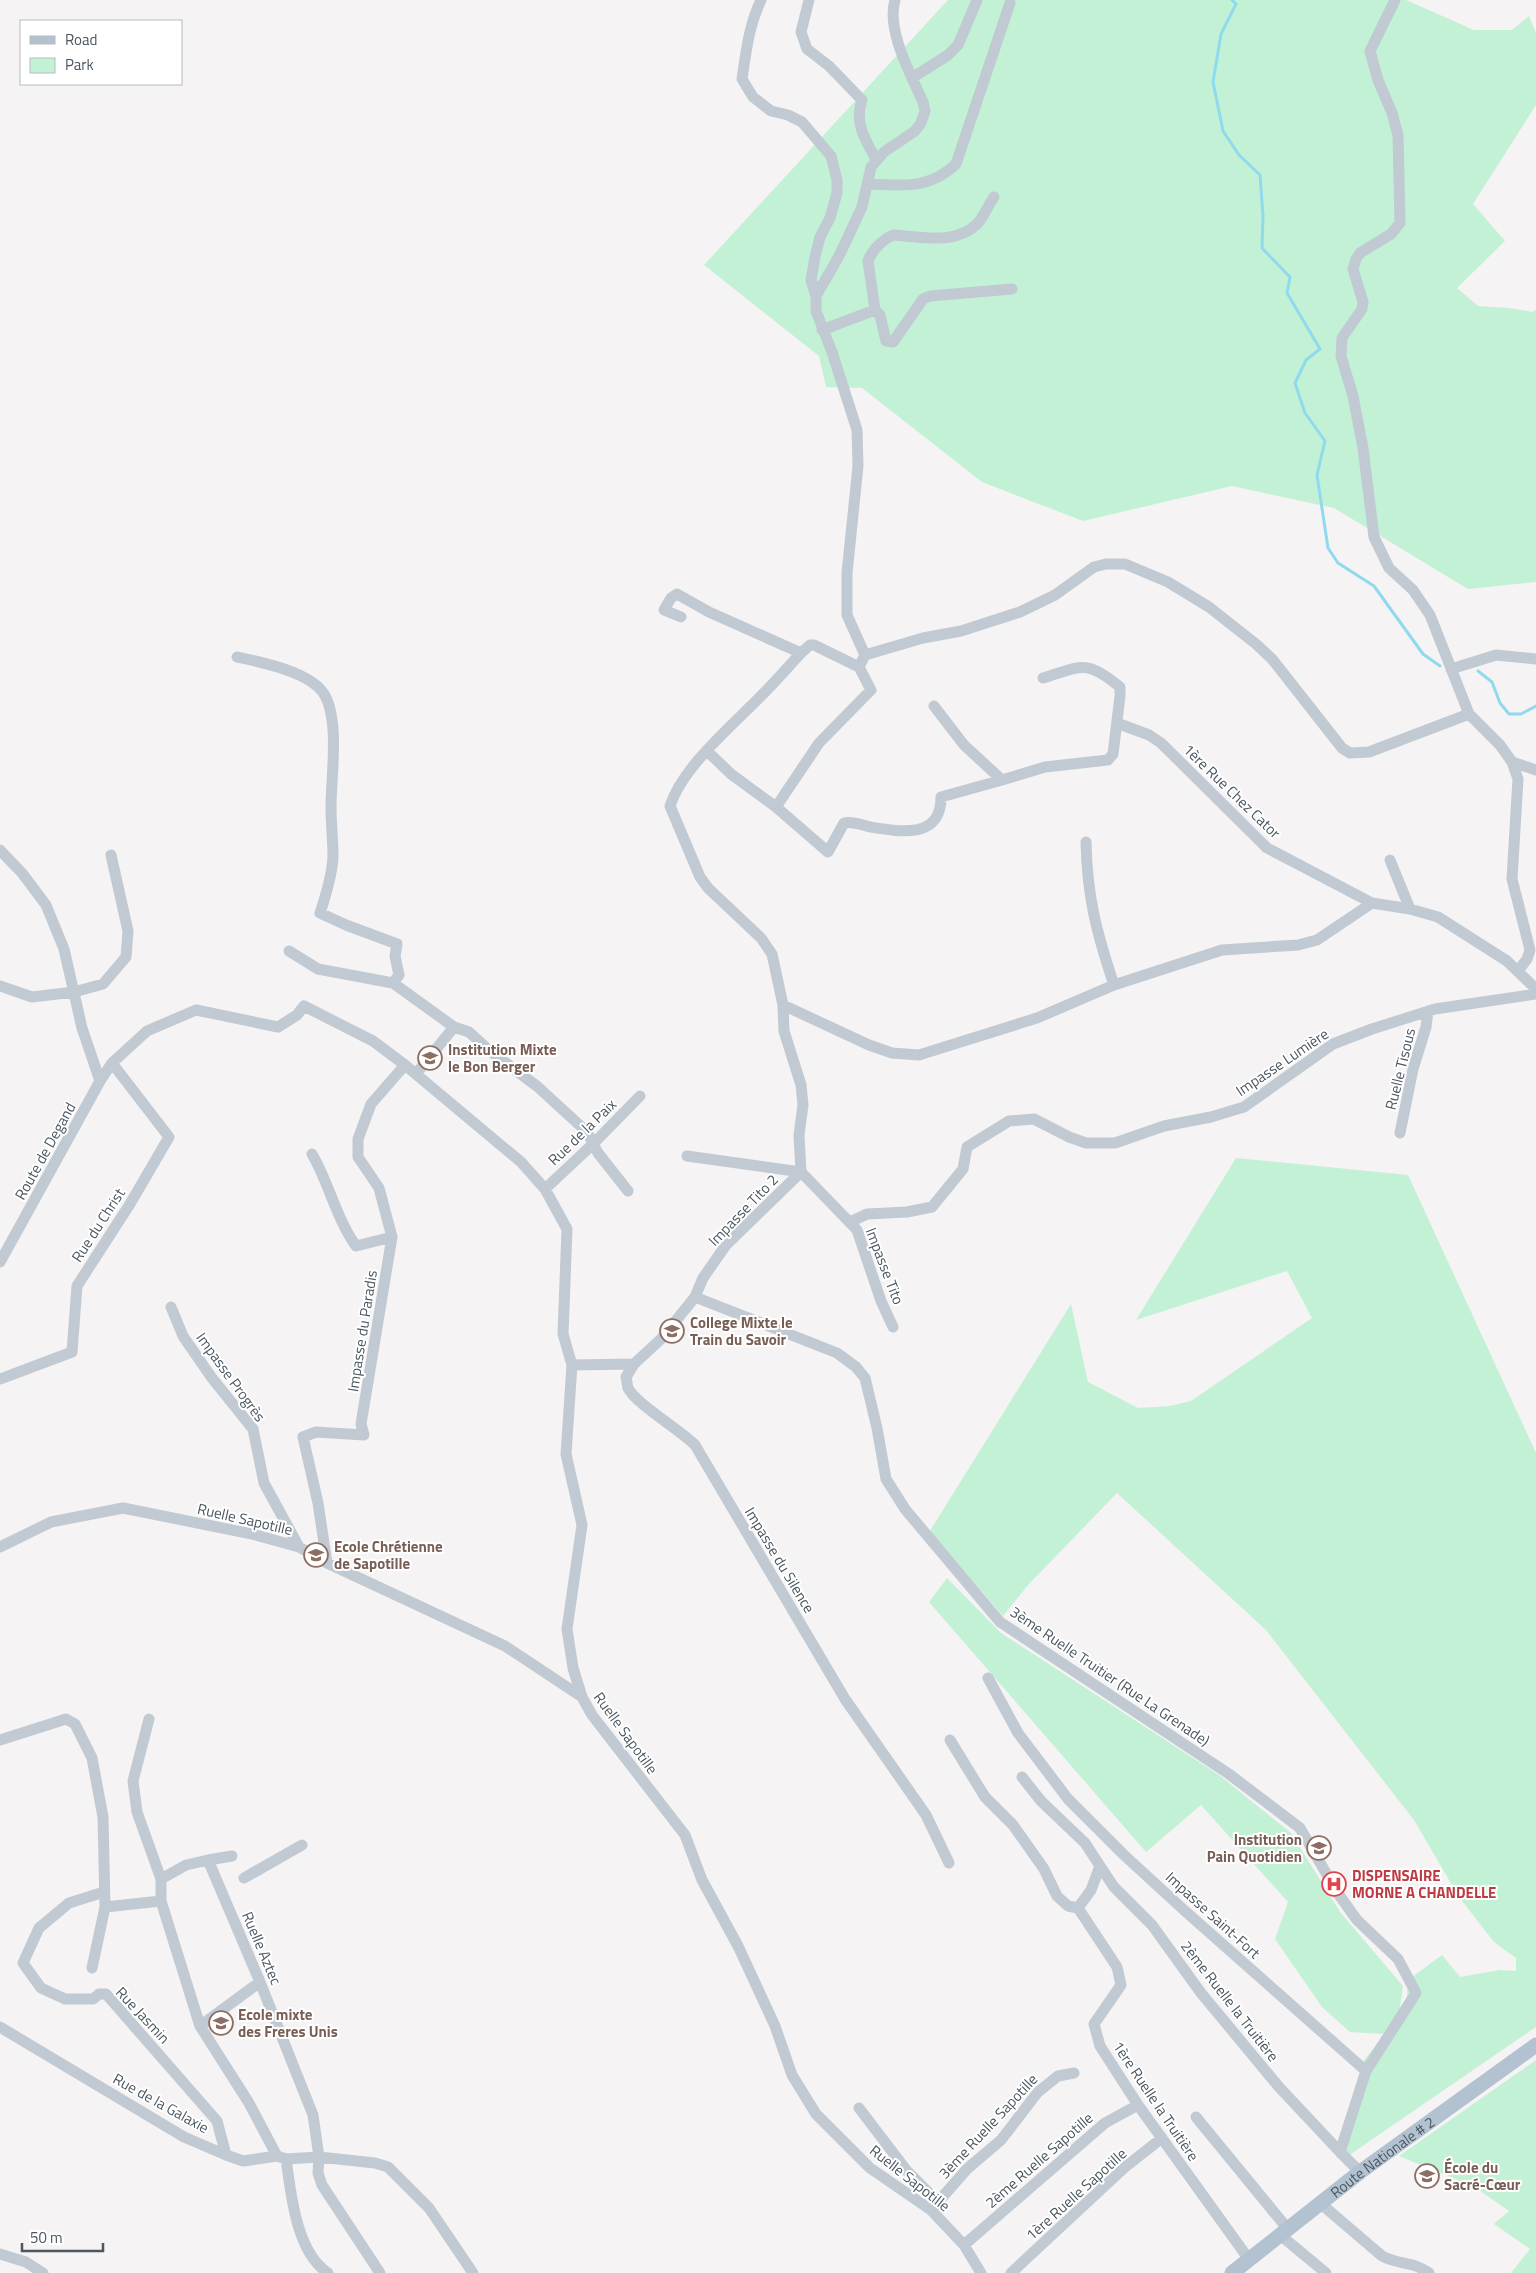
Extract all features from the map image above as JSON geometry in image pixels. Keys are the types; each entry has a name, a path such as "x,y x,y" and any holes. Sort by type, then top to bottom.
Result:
{"main road":[{"name":"Route Nationale # 2","path":"1232,2273 1248,2258 1360,2172 1536,2045"}],"street":[{"path":"761,0 754,16 748,39 742,79 753,97 770,111 788,115 802,122 831,156 837,180 837,193 830,218 820,237 812,280 816,296 816,311 858,430 858,466 847,573 847,615 865,655"},
{"path":"809,0 802,24 802,40 807,49 829,66 862,100 858,118 864,139 876,159"},
{"path":"816,296 839,256 862,207 871,167 876,159 922,123 925,111 923,102 898,41 893,9 895,0"},
{"path":"912,78 948,55 958,45 977,0"},
{"path":"1395,0 1370,51 1378,80 1392,113 1398,134 1400,223 1391,234 1360,254 1356,259 1353,269 1363,302 1362,309 1342,338 1340,356 1352,396 1363,448 1374,537 1389,568 1413,590 1430,615 1469,714 1500,745 1512,762 1518,778 1512,879 1533,952 1518,971"},
{"path":"868,184 915,185 936,180 956,164 1010,3"},
{"path":"994,197 977,223 967,231 948,238 894,235 883,241 868,261 875,310 880,314 886,341 893,342 923,299 930,296 1012,289"},
{"path":"822,330 875,310"},
{"path":"859,667 865,655 923,638 961,631 1020,612 1055,595 1094,567 1106,564 1125,564 1168,582 1235,626 1272,659 1342,748 1350,753 1369,752 1469,714"},
{"path":"681,617 664,610 671,598 677,594 709,612 801,653"},
{"path":"687,1156 801,1172 799,1136 803,1105 802,1091 784,1031 783,1005 772,954 768,946 700,877 672,815 670,806 674,796 707,751 801,653 810,645 814,645 859,667 871,690 819,743 776,806"},
{"path":"1451,669 1496,655 1536,659"},
{"path":"237,657 291,672 310,681 323,693 330,709 335,764 331,805 333,858 326,895 320,913 397,944 395,956 399,976 393,983"},
{"path":"707,751 730,774 776,806 828,852 844,823 848,822 886,830 930,827 941,810 940,797 1045,767 1108,760 1113,754 1120,687 1103,673 1084,666 1043,678"},
{"path":"934,706 964,745 1002,780"},
{"name":"1ère Rue Chez Cator","path":"1117,722 1149,735 1161,743 1267,848 1372,903 1410,909 1438,917 1507,962 1536,989"},
{"path":"1512,762 1536,770"},
{"path":"1086,842 1087,880 1096,928 1114,985"},
{"path":"0,850 22,873 46,905 64,949 82,1028 100,1081"},
{"path":"0,986 32,997 74,992 104,984 126,958 128,931 111,856"},
{"path":"1390,860 1410,909"},
{"path":"783,1005 877,1048 892,1053 919,1055 1037,1018 1114,985 1222,950 1298,945 1317,940 1372,903"},
{"path":"289,950 318,969 393,983 454,1026 469,1032 490,1051 538,1086 586,1132 628,1191"},
{"name":"Impasse Lumière","path":"850,1222 867,1214 907,1212 932,1207 963,1169 967,1147 1009,1121 1034,1119 1069,1138 1086,1143 1115,1143 1164,1126 1211,1117 1244,1107 1332,1044 1428,1011 1536,994"},
{"name":"Route de Degand","path":"0,1262 100,1081 112,1063 147,1031 196,1010 278,1027 296,1015 304,1006 373,1041 405,1065"},
{"name":"Ruelle Tisous","path":"1400,1134 1414,1069 1426,1027 1428,1011"},
{"path":"416,1074 454,1026"},
{"name":"Rue du Christ","path":"0,1379 72,1352 77,1286 130,1204 169,1137 112,1063"},
{"path":"405,1065 521,1162 545,1189 567,1229 563,1334 572,1365 566,1454 582,1525 567,1629 573,1668 582,1697"},
{"name":"Impasse du Paradis","path":"326,1563 318,1503 303,1437 316,1432 364,1435 361,1424 392,1237 379,1188 358,1158 358,1139 371,1104 405,1065"},
{"name":"Rue de la Paix","path":"545,1189 640,1096"},
{"path":"312,1154 323,1172 346,1232 356,1246 392,1237"},
{"name":"Impasse Tito","path":"801,1172 857,1230 881,1301 893,1327"},
{"name":"Impasse Tito 2","path":"695,1297 703,1278 726,1245 801,1172"},
{"path":"572,1365 634,1364 661,1339 695,1297"},
{"name":"3ème Ruelle Truitier (Rue La Grenade)","path":"695,1297 837,1354 856,1367 865,1378 877,1428 886,1479 905,1509 1000,1622 1229,1774 1300,1828 1336,1892 1357,1920 1398,1959 1416,1993 1366,2072"},
{"name":"Impasse Progrès","path":"171,1307 183,1336 212,1378 253,1429 264,1483 299,1547"},
{"name":"Impasse du Silence","path":"634,1364 626,1376 628,1388 638,1399 684,1434 695,1445 845,1699 926,1815 949,1863"},
{"name":"Ruelle Sapotille","path":"0,1547 51,1522 123,1508 252,1534 299,1547 326,1563 504,1646 582,1697 592,1715 685,1835 702,1880 738,1946 775,2026 792,2075 816,2114 870,2168 935,2206 964,2245 981,2273"},
{"name":"Impasse Saint-Fort","path":"988,1678 1018,1733 1068,1799 1185,1912 1366,2072"},
{"path":"0,1740 66,1719 75,1724 92,1758 103,1818 105,1907 92,1968"},
{"path":"149,1719 133,1781 136,1812 161,1879 161,1901 200,2026 282,2158 295,2220 316,2263 328,2273"},
{"name":"1ère Ruelle la Truitière","path":"950,1740 985,1797 1013,1825 1044,1869 1057,1896 1068,1906 1078,1908 1118,1967 1121,1985 1094,2024 1100,2046 1138,2105 1248,2258"},
{"name":"2ème Ruelle la Truitière","path":"1022,1777 1041,1802 1085,1843 1114,1887 1152,1925 1201,1993 1279,2087 1340,2152"},
{"path":"244,1878 302,1845"},
{"path":"161,1879 186,1865 232,1856"},
{"name":"Ruelle Aztec","path":"208,1860 313,2114 319,2158 318,2173 322,2185 380,2273"},
{"path":"1078,1908 1090,1890 1100,1866"},
{"name":"Rue Jasmin","path":"104,1892 69,1904 39,1928 23,1963 41,1988 65,1999 93,1999 99,1994 106,1994 217,2121 226,2155"},
{"path":"105,1907 161,1901"},
{"path":"200,2026 260,1982"},
{"name":"Rue de la Galaxie","path":"0,2026 184,2137 226,2155 243,2161 319,2158 375,2163 388,2167 429,2208 473,2273"},
{"path":"1360,2172 1340,2152 1366,2072"},
{"name":"3ème Ruelle Sapotille","path":"935,2206 967,2169 1001,2140 1038,2092 1058,2076 1074,2073"},
{"name":"2ème Ruelle Sapotille","path":"964,2245 1105,2123 1138,2105"},
{"path":"859,2108 935,2206"},
{"path":"1196,2117 1283,2231 1326,2273"},
{"name":"1ère Ruelle Sapotille","path":"1011,2273 1124,2168 1162,2138"},
{"path":"1320,2203 1382,2256 1394,2262 1412,2263 1429,2273"},
{"path":"0,2254 26,2262 44,2273"}],"green space":[{"path":"948,0 1406,0 1474,30 1512,30 1529,16 1536,33 1536,105 1473,204 1505,241 1457,288 1478,306 1533,312 1536,309 1536,582 1468,589 1334,508 1232,486 1083,521 982,482 862,388 826,387 819,356 704,265"},
{"path":"1236,1158 1408,1175 1536,1453 1536,2027 1345,2158 1338,2145 1364,2060 1406,2008 1408,1980 1442,1955 1460,1977 1500,1970 1516,1971 1516,1958 1494,1942 1459,1897 1414,1820 1266,1630 1117,1493 1028,1585 1003,1616 930,1531 1071,1304 1088,1382 1138,1408 1170,1406 1191,1401 1312,1318 1287,1271 1136,1320"},
{"path":"947,1578 1001,1633 1219,1775 1291,1833 1340,1912 1403,1986 1399,2013 1383,2034 1350,2032 1322,2007 1275,1939 1288,1902 1201,1805 1146,1852 929,1602"},
{"path":"1536,2060 1536,2273 1511,2273 1530,2249 1494,2224 1509,2211 1473,2186 1399,2156"}],"waterway":[{"path":"1232,0 1236,4 1221,34 1213,82 1223,131 1239,155 1260,175 1263,216 1262,248 1290,277 1287,293 1320,349 1306,360 1295,383 1305,413 1325,441 1317,475 1328,548 1338,563 1374,586 1423,654 1440,666"},
{"path":"1478,671 1492,682 1500,703 1509,714 1521,714 1536,706"}],"place":[{"name":"Institution Mixte le Bon Berger","path":"430,1058"},
{"name":"College Mixte le Train du Savoir","path":"672,1331"},
{"name":"Ecole Chrétienne de Sapotille","path":"316,1555"},
{"name":"Institution Pain Quotidien","path":"1319,1848"},
{"name":"DISPENSAIRE MORNE A CHANDELLE","path":"1334,1884"},
{"name":"Ecole mixte des Freres Unis","path":"221,2023"},
{"name":"École du Sacré-Cœur","path":"1427,2176"}]}
